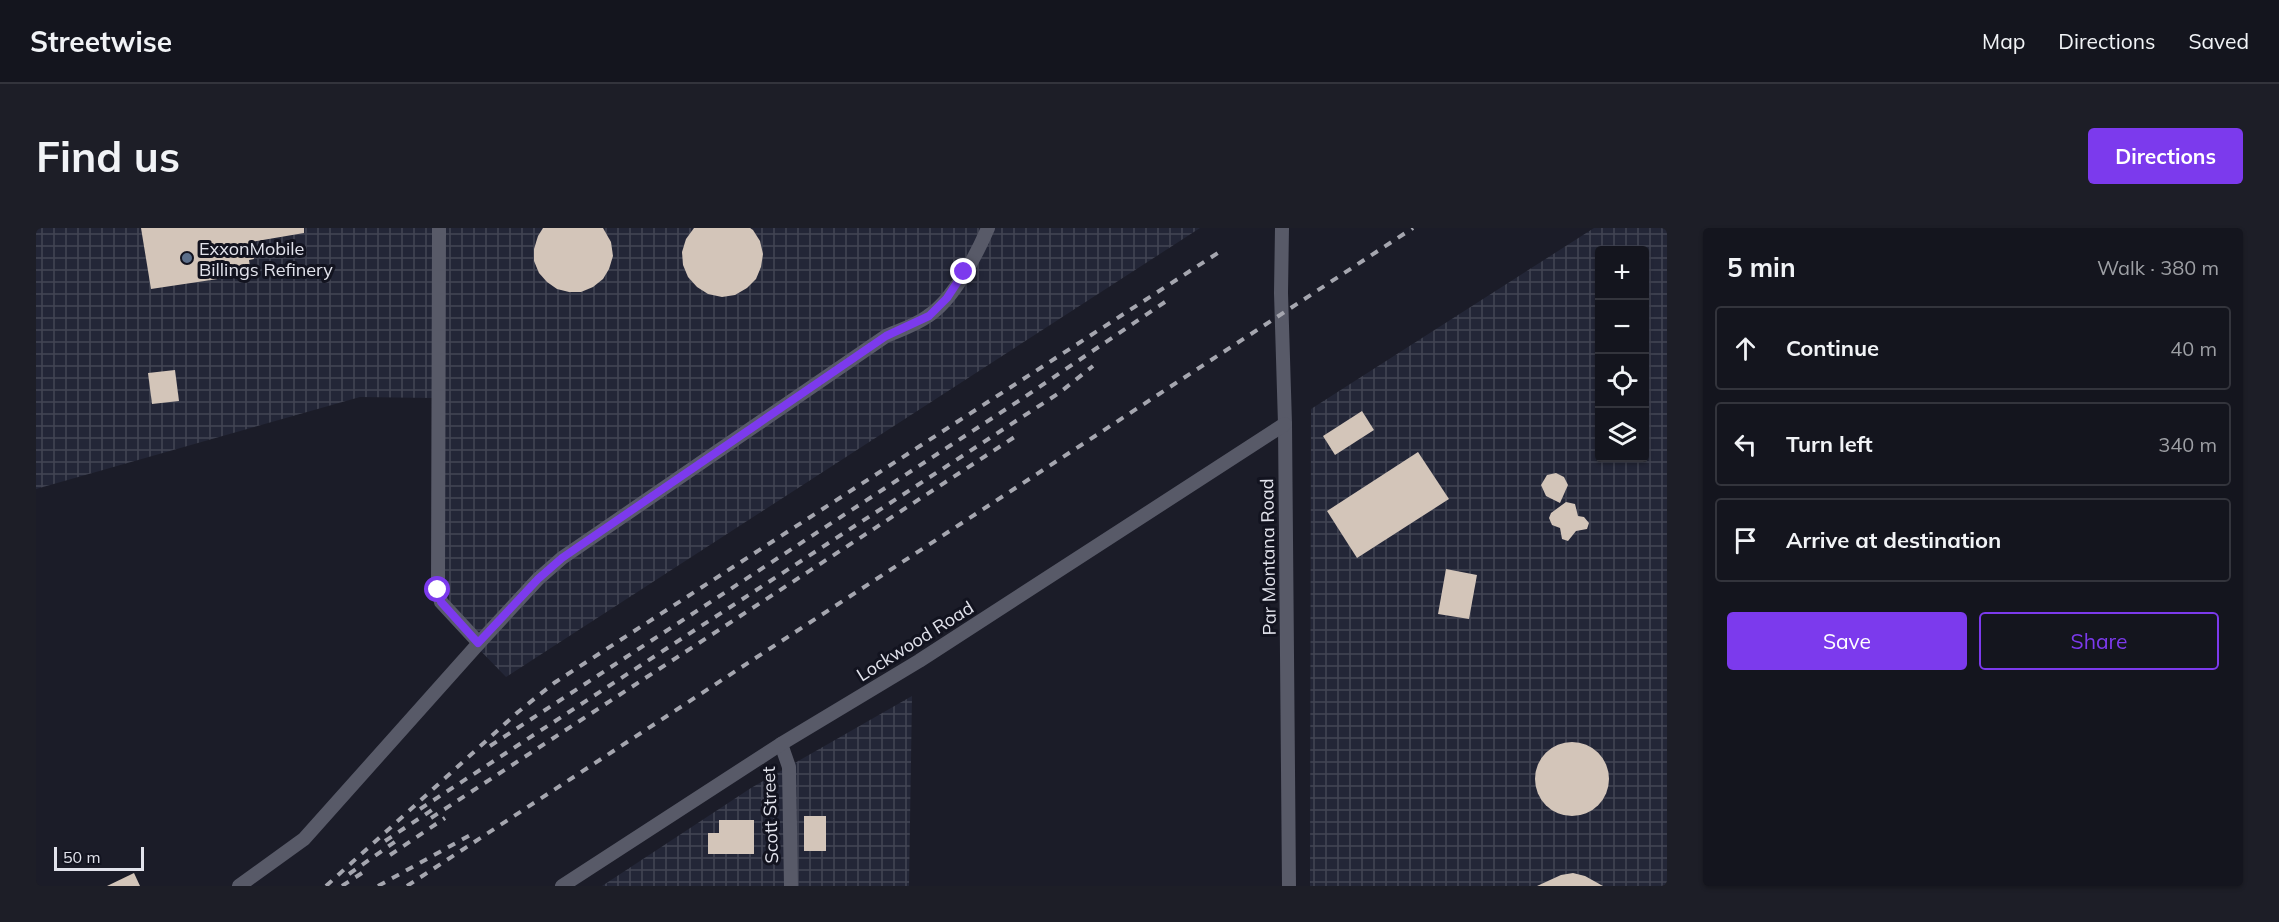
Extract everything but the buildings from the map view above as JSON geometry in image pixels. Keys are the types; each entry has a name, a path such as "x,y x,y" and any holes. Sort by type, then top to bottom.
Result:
{"street":[{"path":"440,228 438,590 441,602 478,643"},
{"path":"239,886 304,839 538,579 562,558 886,336 929,316 947,298 988,228"},
{"name":"Par Montana Road","path":"1282,228 1289,886"},
{"name":"Lockwood Road","path":"562,886 781,744 919,661 1285,424"},
{"name":"Scott Street","path":"781,744 789,767 791,886"}],"shaded area":[{"path":"36,228 1200,228 506,677 441,610 433,398 360,397 36,489"},
{"path":"1594,228 1667,228 1667,886 1310,886 1311,409"},
{"path":"912,696 909,886 602,886 751,788"}],"railway":[{"path":"407,886 1413,228"},
{"path":"326,886 518,712 554,683 1224,249"},
{"path":"490,746 1023,398 1165,302"},
{"path":"420,809 1059,393 1093,366"},
{"path":"431,818 1016,436"},
{"path":"385,841 435,808"},
{"path":"390,855 445,818"},
{"path":"378,886 472,834"},
{"path":"349,874 396,841"},
{"path":"342,886 362,873"}],"place":[{"name":"ExxonMobile Billings Refinery","path":"187,258"}],"route":[{"path":"438,590 441,602 478,643 538,579 562,558 886,336 929,316 947,298 964,272"}]}
